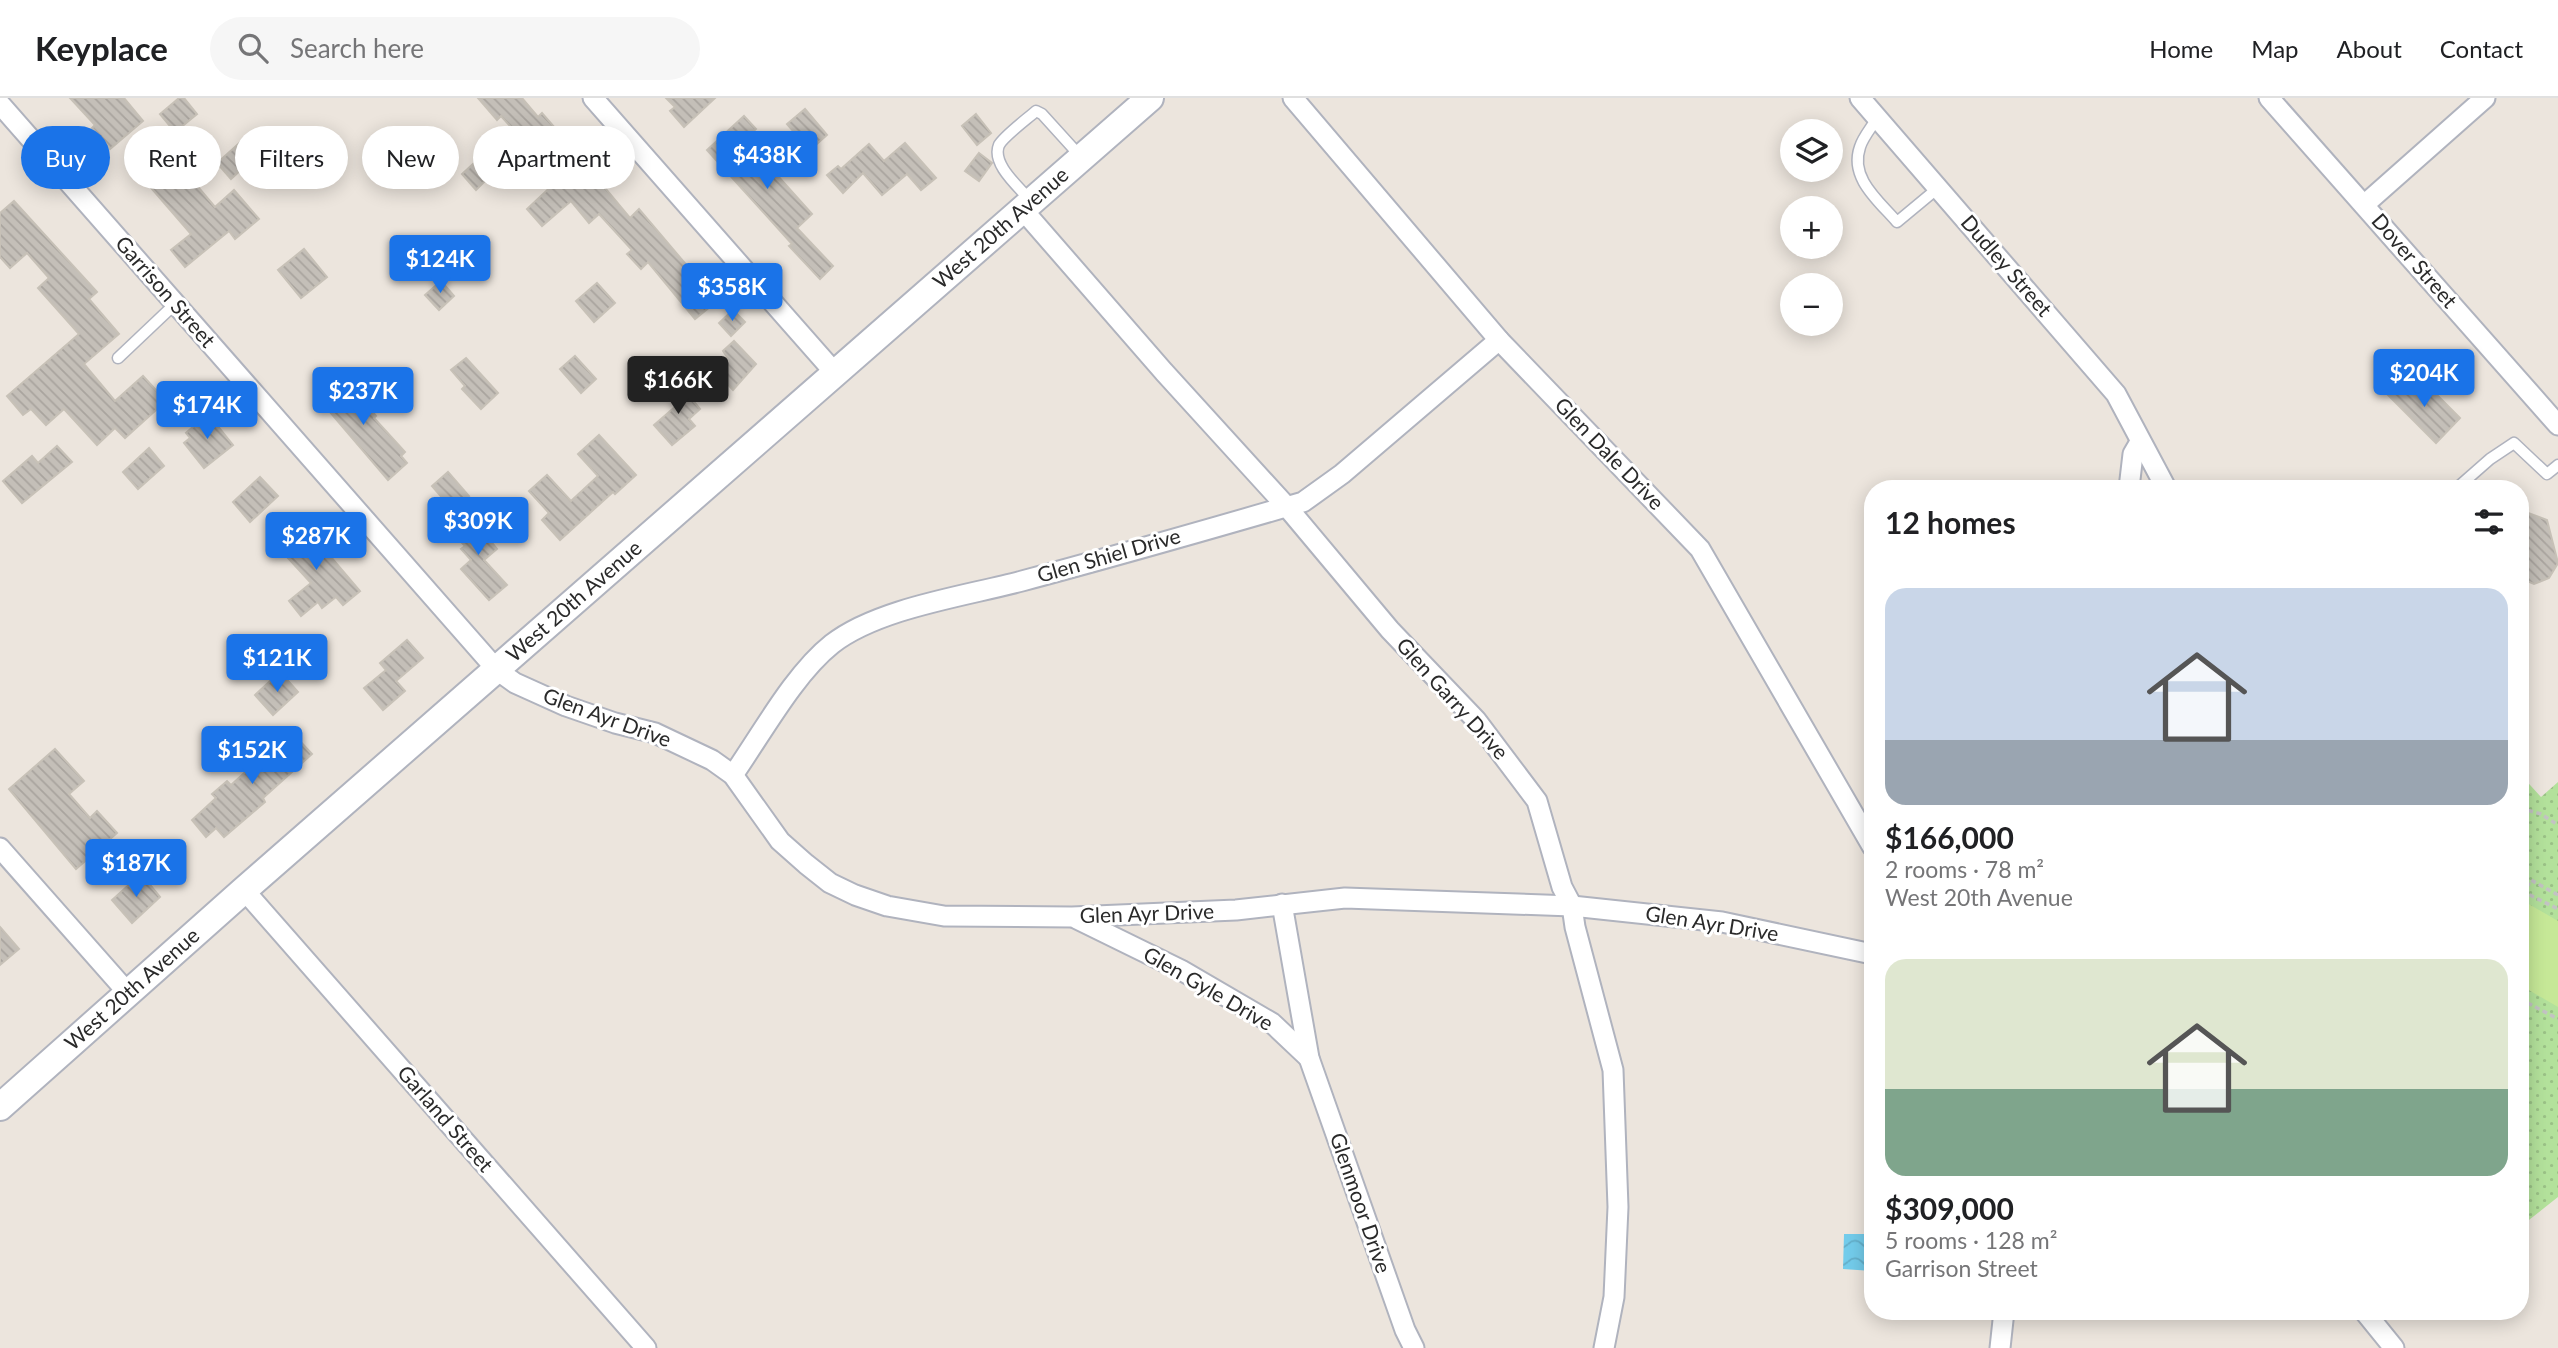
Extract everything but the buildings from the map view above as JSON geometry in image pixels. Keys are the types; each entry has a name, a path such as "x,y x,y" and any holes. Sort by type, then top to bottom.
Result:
{"street":[{"path":"593,98 835,373"},
{"name":"West 20th Avenue","path":"0,1107 244,890 1150,98"},
{"name":"Glen Dale Drive","path":"1293,98 1499,340 1700,549 1864,832"},
{"name":"Dudley Street","path":"1860,98 2116,394 2162,480"},
{"name":"Dover Street","path":"2269,98 2558,425"},
{"path":"2364,205 2484,98"},
{"name":"Garrison Street","path":"0,104 496,670"},
{"name":"Glen Garry Drive","path":"1027,205 1164,372 1287,507 1390,630 1476,720 1537,801 1562,887 1572,906 1574,927 1613,1070 1618,1207 1614,1297 1604,1348"},
{"name":"Glen Shiel Drive","path":"733,775 808,668 832,644 854,630 910,610 1303,502 1342,474 1499,340"},
{"path":"2130,480 2133,454 2140,442"},
{"name":"Glen Ayr Drive","path":"496,670 515,683 566,706 655,733 712,760 733,775 780,841 830,883 887,906 944,916 1072,918 1236,910 1369,898 1572,906 1722,922 1864,952"},
{"path":"0,848 128,993"},
{"name":"Garland Street","path":"244,890 646,1348"},
{"name":"Glen Gyle Drive","path":"1282,904 1309,1058"},
{"name":"Glen Gyle Drive","path":"1072,918 1181,970 1272,1023 1309,1058"},
{"name":"Glenmoor Drive","path":"1309,1058 1405,1330 1414,1348"},
{"path":"2000,1348 2003,1320"},
{"path":"2371,1320 2394,1348"}],"lane":[{"path":"1027,205 998,155 1000,144 1036,111 1042,114 1081,158"},
{"path":"1877,118 1860,147 1858,165 1862,181 1888,212 1897,222 1938,188"},
{"path":"118,358 176,304"},
{"path":"2466,480 2514,443 2547,474 2558,465"}],"path":[{"path":"2529,811 2541,814 2558,825"},
{"path":"2529,883 2531,880 2558,895"},
{"path":"2529,894 2558,909"},
{"path":"2529,1004 2558,1019"}],"green space":[{"path":"2558,782 2558,1197 2529,1220 2529,784 2541,797"},
{"path":"2529,904 2558,921 2558,1007 2529,990"}],"water":[{"path":"1844,1234 1864,1234 1864,1270 1843,1269"}]}
